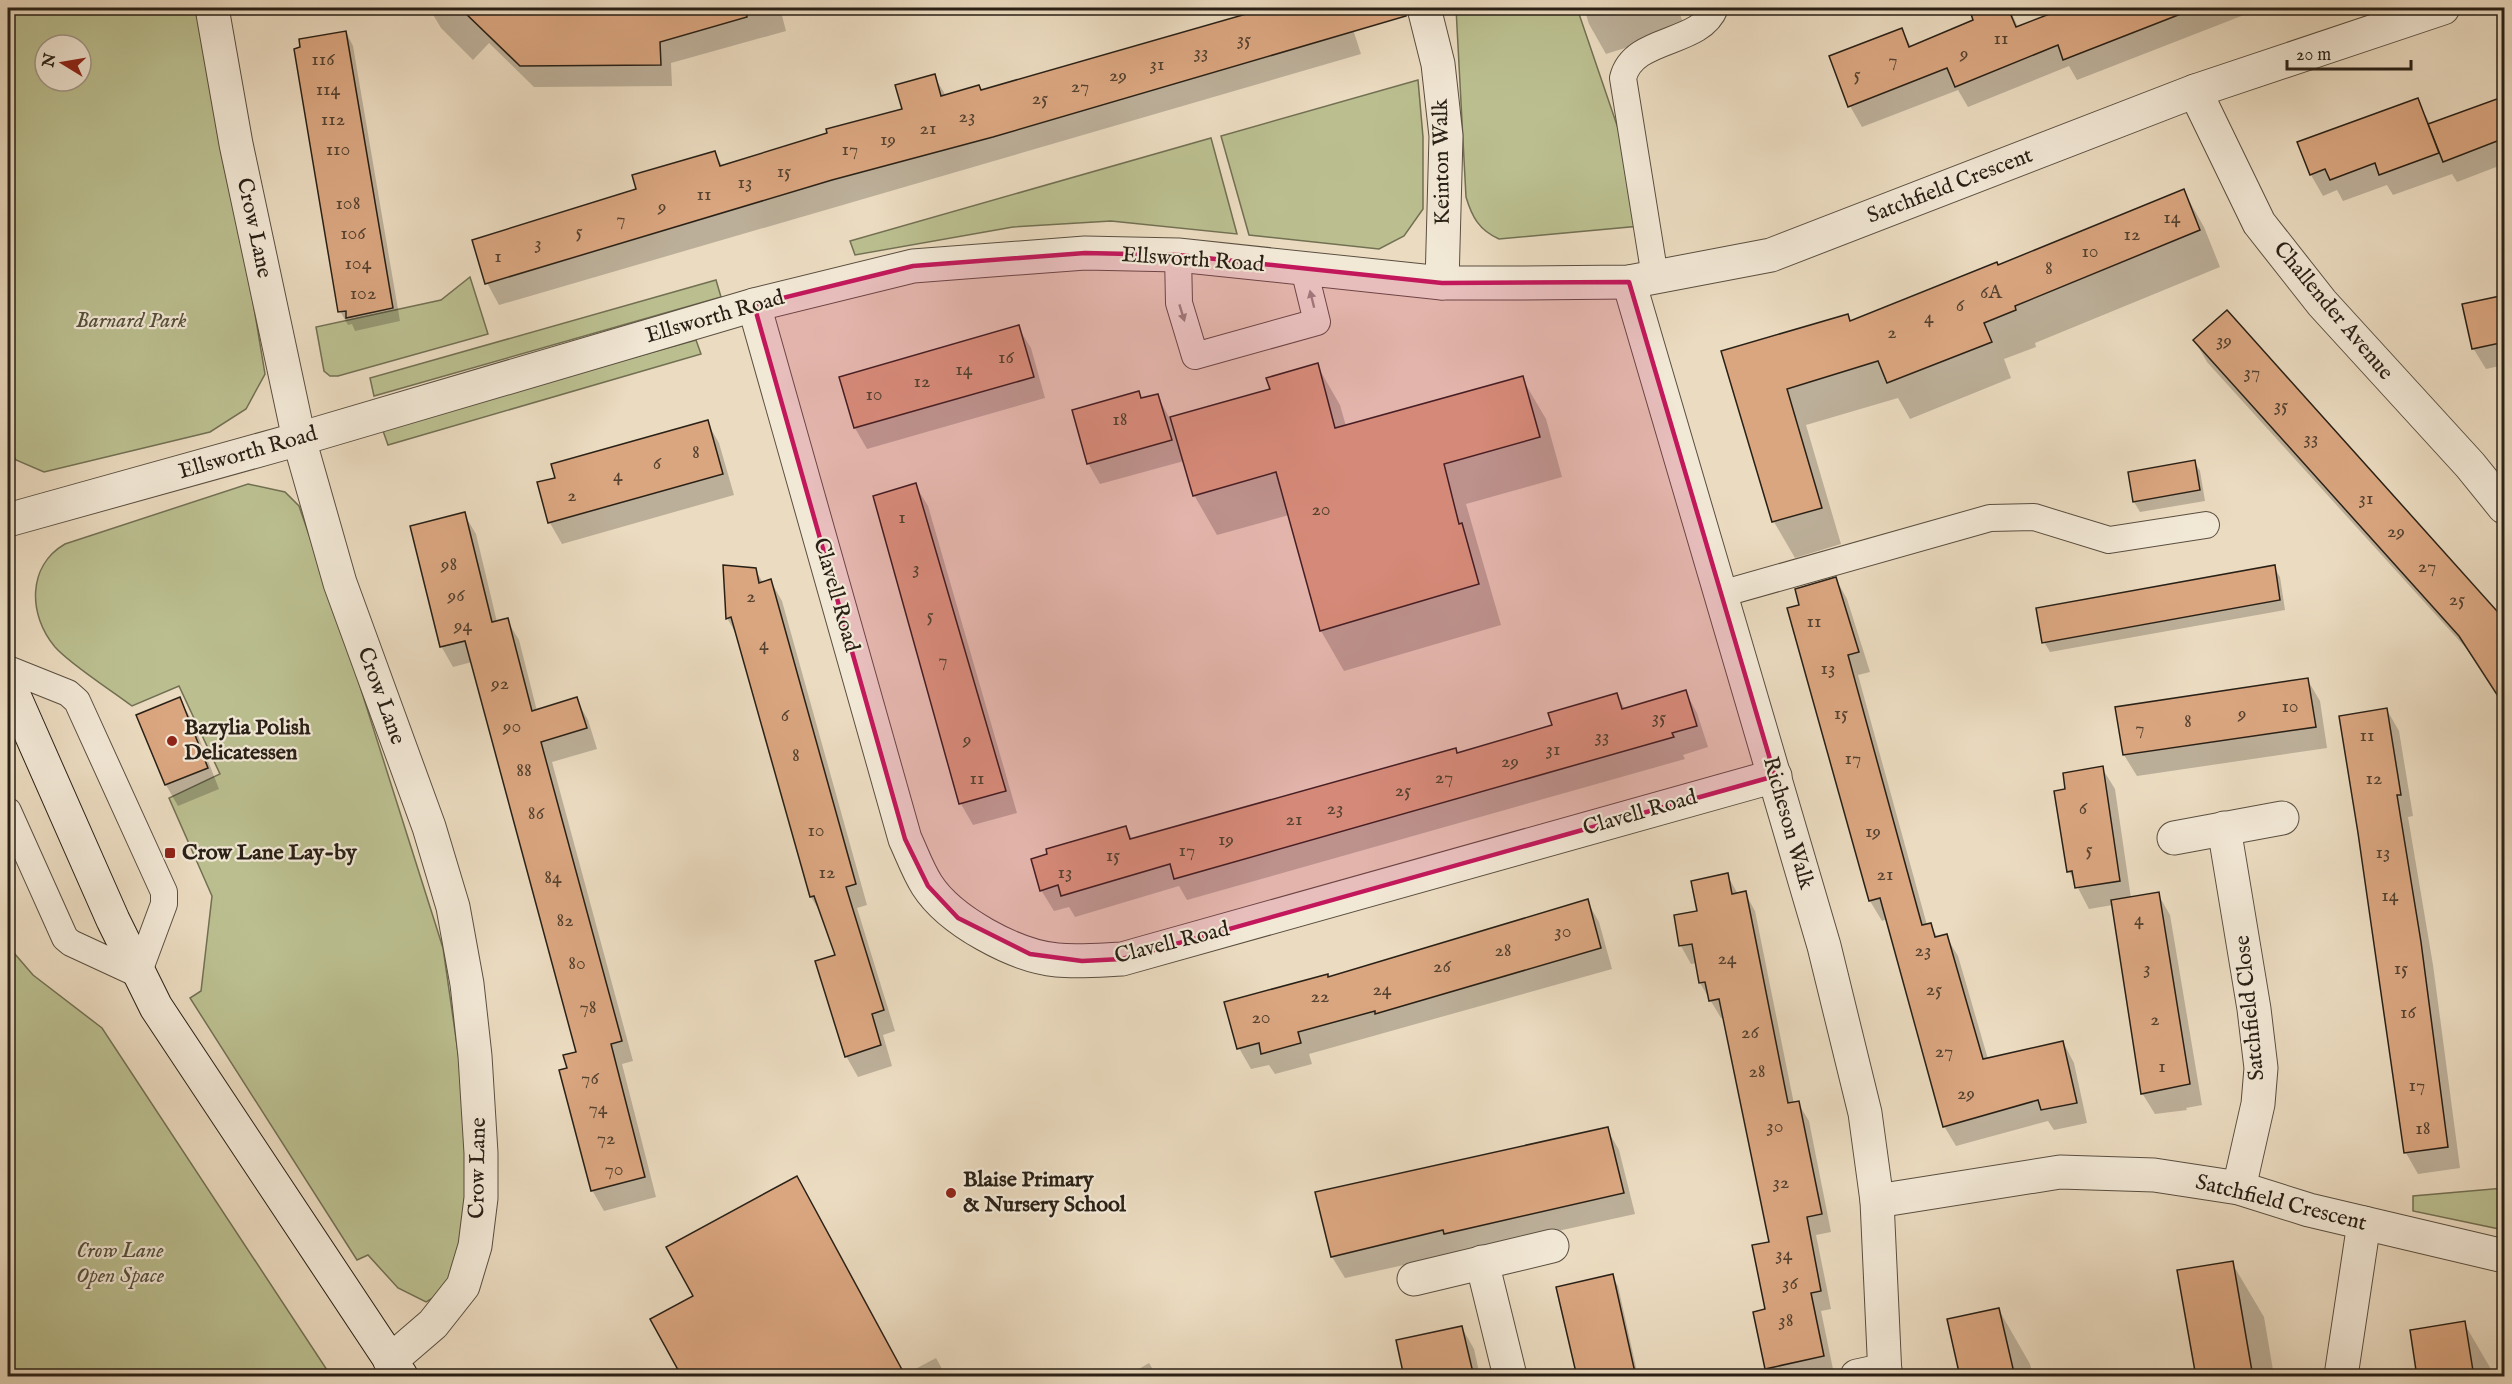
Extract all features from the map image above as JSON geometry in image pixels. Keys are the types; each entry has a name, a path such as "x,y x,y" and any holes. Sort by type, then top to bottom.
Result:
{"street":[{"name":"Crow Lane","path":"8,682 138,974 156,1007 396,1369 463,1286 475,1246 481,1198 482,1153 467,984 453,907 429,827 340,583 299,439 236,144 212,8"},
{"name":"Keinton Walk","path":"1424,8 1438,64 1446,136 1442,283"},
{"name":"Satchfield Crescent","path":"1442,283 1642,279 1771,255 2195,91 2443,8"},
{"name":"Challender Avenue","path":"2195,91 2259,223 2322,303 2470,465 2505,507"},
{"name":"Ellsworth Road","path":"8,520 299,439 754,304 913,266 1084,253 1178,255 1442,283"},
{"name":"Richeson Walk","path":"1642,279 1721,594 1824,946 1865,1113 1877,1201 1876,1374"},
{"name":"Clavell Road","path":"754,304 904,839 928,886 958,918 996,939 1030,954 1055,960 1122,959 1774,776"},
{"path":"2174,838 2282,818"},
{"name":"Satchfield Close","path":"2224,828 2254,1009 2261,1068 2258,1104 2239,1188"},
{"name":"Satchfield Crescent","path":"1877,1201 2060,1172 2154,1175 2239,1188 2364,1223 2505,1256"},
{"path":"2341,1377 2364,1223"},
{"path":"1414,1279 1552,1246"},
{"path":"1482,1262 1510,1377"}],"lane":[{"path":"1642,279 1623,78 1626,66 1636,57 1697,27 1711,17 1714,8"},
{"path":"1178,255 1179,303 1195,356 1317,322 1304,268"},
{"path":"1721,594 1990,518 2034,518 2109,540 2206,525"},
{"path":"8,669 68,693 76,701 165,892 164,904 138,974 71,943 65,938 8,811"}],"highlighted area":[{"path":"1085,253 1178,255 1442,283 1629,282 1775,776 1122,959 1082,961 1030,954 958,918 928,886 905,839 754,305 913,266"}],"green space":[{"name":"Barnard Park","path":"8,8 204,8 265,374 246,409 210,432 44,472 16,460 8,448"},
{"path":"1456,8 1577,8 1651,225 1499,239 1481,227 1466,197"},
{"path":"1418,80 1423,137 1423,209 1404,236 1379,249 1249,235 1221,136"},
{"path":"1211,138 1237,234 1111,221 1013,227 855,255 850,241"},
{"path":"470,277 488,334 338,376 330,376 324,371 316,327 441,300"},
{"path":"716,280 721,297 374,396 370,378"},
{"path":"696,340 701,354 388,445 382,428"},
{"path":"248,484 285,492 299,506 344,636 443,948 464,1094 469,1230 452,1281 438,1295 426,1302 398,1288 368,1255 357,1260 190,998 201,991 212,896 169,798 220,774 179,686 132,706 55,647 46,634 36,606 38,578 44,565 53,553 65,544"},
{"name":"Crow Lane Open Space","path":"8,946 33,975 102,1028 331,1376 8,1376"},
{"path":"2504,1188 2504,1230 2413,1211 2413,1196"}],"building":[{"path":"460,8 746,8 747,17 660,42 661,65 520,66"},
{"path":"1267,8 1405,8 1406,16 993,137 832,180 485,284 472,240 636,189 632,175 715,151 720,166 827,133 826,129 902,109 895,85 935,74 941,96 979,85 981,90"},
{"path":"1969,8 2008,8 2016,27 2065,8 2191,10 2063,60 2058,45 1955,87 1947,68 1848,107 1829,56 1902,28 1909,47 1973,20"},
{"path":"346,31 393,308 346,318 346,311 338,312 294,49 300,47 299,39"},
{"path":"2505,96 2505,138 2443,162 2428,124"},
{"path":"2418,98 2439,153 2379,175 2375,163 2330,180 2325,169 2310,175 2297,142"},
{"path":"2184,189 2200,230 2015,306 2016,310 1984,323 1992,342 1887,383 1878,361 1787,389 1822,508 1772,522 1721,351 1848,314 1850,321 1997,262 1998,265"},
{"path":"2505,295 2505,342 2472,349 2462,304"},
{"path":"2227,310 2505,620 2505,707 2459,636 2193,340"},
{"path":"1019,325 1034,377 854,428 839,377"},
{"path":"1318,363 1335,428 1523,376 1540,437 1444,464 1459,524 1462,523 1479,584 1320,631 1276,472 1193,496 1170,417 1270,389 1266,378"},
{"path":"1139,391 1141,398 1158,394 1172,440 1087,464 1072,410"},
{"path":"708,420 723,474 548,523 537,482 555,478 551,464"},
{"path":"2195,460 2200,490 2133,502 2128,472"},
{"path":"916,483 1006,791 959,804 873,496"},
{"path":"465,512 492,622 508,618 532,711 577,697 587,728 541,742 622,1041 611,1044 645,1177 591,1191 559,1070 567,1068 563,1055 576,1052 465,641 440,647 410,526"},
{"path":"723,565 756,568 759,583 771,579 856,884 846,887 884,1010 872,1014 881,1045 845,1057 815,961 835,955 814,896 810,897 731,617 726,619"},
{"path":"2275,565 2280,600 2042,643 2036,608"},
{"path":"1836,577 1859,652 1848,655 1922,925 1931,923 1935,937 1947,934 1983,1059 2063,1041 2077,1103 2041,1110 2038,1100 1943,1127 1880,898 1869,901 1787,608 1799,605 1795,589"},
{"path":"2308,678 2316,727 2123,755 2115,707"},
{"path":"1686,690 1697,726 1672,733 1674,737 1174,879 1170,864 1061,896 1058,885 1040,891 1031,859 1047,854 1046,849 1126,826 1130,839 1456,748 1457,753 1552,725 1548,713 1617,693 1622,709"},
{"name":"Bazylia Polish Delicatessen","path":"180,697 208,768 165,785 136,715"},
{"path":"2387,708 2401,795 2397,795 2421,942 2448,1147 2404,1153 2339,716"},
{"path":"2103,766 2120,881 2075,888 2072,871 2067,872 2054,791 2065,789 2063,773"},
{"path":"1728,873 1732,894 1746,891 1788,1103 1799,1101 1822,1214 1807,1217 1821,1291 1811,1293 1824,1356 1765,1369 1753,1312 1765,1309 1752,1245 1769,1242 1719,999 1709,1001 1705,982 1699,983 1692,944 1679,946 1674,915 1697,911 1691,881"},
{"path":"2159,892 2190,1084 2141,1094 2111,900"},
{"path":"1588,899 1601,948 1375,1014 1375,1011 1298,1032 1301,1043 1261,1054 1259,1043 1237,1049 1224,1002 1328,974 1328,977"},
{"path":"1608,1127 1624,1193 1444,1234 1443,1230 1331,1257 1315,1192"},
{"path":"797,1176 906,1377 682,1377 650,1319 693,1296 666,1247"},
{"path":"2233,1261 2253,1377 2196,1377 2177,1270"},
{"path":"1613,1274 1636,1377 1577,1377 1556,1287"},
{"path":"1999,1308 2015,1377 1960,1377 1947,1319"},
{"path":"2465,1321 2474,1377 2417,1377 2410,1330"},
{"path":"1462,1326 1474,1377 1404,1377 1396,1340"}],"place":[{"name":"Bazylia Polish Delicatessen","path":"172,741"},
{"name":"Crow Lane Lay-by","path":"170,853"},
{"name":"Blaise Primary & Nursery School","path":"951,1193"}]}
